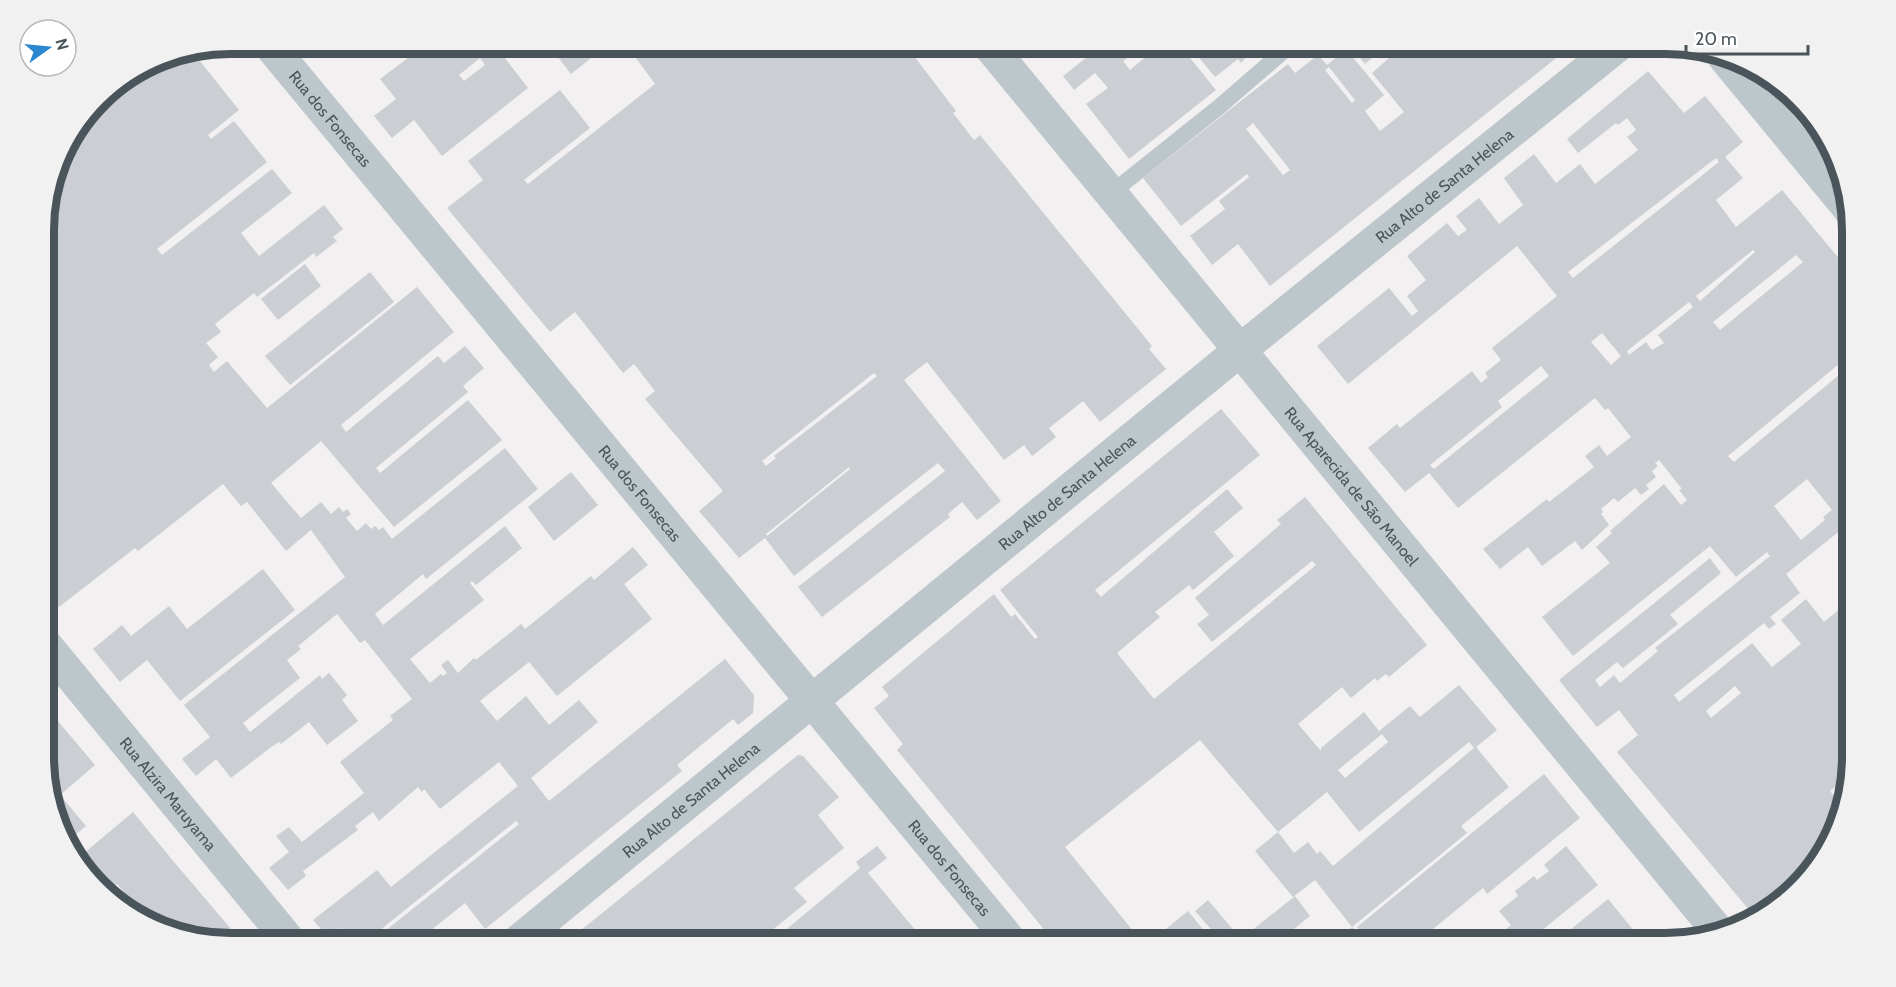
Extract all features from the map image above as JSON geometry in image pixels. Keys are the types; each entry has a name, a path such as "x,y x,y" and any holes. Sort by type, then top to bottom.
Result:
{"street":[{"name":"Rua dos Fonsecas","path":"276,54 1004,933"},
{"name":"Rua Aparecida de São Manoel","path":"995,54 1714,926"},
{"name":"Rua Alto de Santa Helena","path":"528,933 1239,351 1609,54"},
{"path":"1732,67 1838,195"},
{"name":"Rua Alzira Maruyama","path":"54,655 282,933"}],"lane":[{"path":"1110,194 1220,107 1281,54"}],"building":[{"path":"413,54 502,54 528,88 442,156 414,120 392,138 374,116 396,99 380,79","holes":["480,58 485,65 464,81 459,75"]},
{"path":"556,54 596,54 571,74"},
{"path":"633,54 912,54 956,111 953,113 974,140 980,135 1152,346 1149,349 1166,369 1100,422 1083,401 1049,428 1056,437 1032,456 1024,445 1004,460 927,362 904,380 1001,501 977,520 962,502 948,514 950,517 822,617 798,587 945,471 938,463 794,576 765,538 739,558 699,511 723,491 645,399 655,391 634,364 623,373 575,312 550,332 447,208 483,180 468,161 560,90 590,128 524,180 528,184 655,84","holes":["874,373 877,376 774,456 776,458 766,466 762,461","849,467 850,469 767,536 766,534"]},
{"path":"1091,54 1133,54 1123,61 1130,70 1149,54 1187,54 1216,90 1129,159 1086,104 1108,88 1095,73 1074,90 1063,76"},
{"path":"1196,54 1249,54 1241,63 1238,59 1215,77"},
{"path":"1340,54 1350,54 1384,95 1365,111 1380,131 1404,112 1372,73 1394,54 1561,54 1270,286 1238,244 1212,265 1190,236 1225,209 1219,201 1249,177 1247,174 1181,226 1143,178 1288,64 1295,73 1318,55 1327,65","holes":["1329,67 1355,100 1352,103 1325,70","1253,123 1290,170 1283,175 1246,129"]},
{"path":"1357,54 1376,54 1365,64"},
{"path":"197,57 239,110 208,135 211,139 234,121 267,162 157,249 162,255 272,169 292,193 241,233 259,256 324,205 343,229 333,237 337,241 316,257 314,253 257,297 254,293 215,324 221,332 206,343 218,357 209,365 214,372 227,361 267,408 417,287 454,332 341,425 346,432 438,356 444,363 465,346 484,368 463,386 468,392 376,468 380,473 468,400 502,440 394,527 321,441 271,483 301,518 321,502 331,514 339,507 343,512 347,509 351,514 346,518 357,531 366,523 371,529 375,526 379,530 383,527 392,539 505,448 538,489 426,579 423,574 375,614 383,625 505,526 522,548 476,585 472,581 470,583 484,600 410,659 430,683 441,674 443,676 447,673 441,665 448,660 458,673 474,658 476,660 521,624 525,629 591,576 594,580 633,547 648,565 624,584 652,619 557,696 529,662 480,701 497,721 526,696 549,725 579,700 598,722 531,778 549,801 725,659 754,695 753,713 738,725 733,719 677,765 682,771 485,929 465,903 428,933 383,933 519,824 516,821 376,933 345,933 341,928 335,933 325,933 313,920 377,870 391,887 518,786 499,762 440,809 424,789 422,792 418,787 379,821 373,812 355,826 358,830 303,871 306,876 288,890 269,868 289,852 276,836 289,827 302,842 364,793 340,762 393,720 390,716 412,699 365,640 360,643 337,614 298,646 301,649 287,660 300,678 243,723 250,732 320,675 322,679 329,673 347,695 342,700 358,721 327,745 309,722 231,778 216,759 196,776 182,759 210,737 184,705 345,577 311,530 286,551 247,502 241,506 223,484 138,551 135,548 59,607 54,601 54,218 60,184 72,152 90,123 105,105 142,78 173,63"},
{"path":"1648,71 1684,113 1705,96 1743,142 1725,157 1743,178 1716,200 1736,227 1782,190 1842,262 1842,296 1839,298 1842,302 1842,361 1728,456 1734,462 1842,372 1842,529 1786,574 1800,593 1770,617 1776,624 1769,629 1764,623 1674,695 1679,702 1752,643 1772,667 1801,644 1781,620 1806,599 1824,622 1842,607 1842,757 1839,783 1830,791 1837,799 1836,803 1824,835 1802,868 1782,889 1750,911 1617,752 1638,735 1619,710 1597,727 1559,680 1710,558 1721,573 1670,615 1678,624 1623,668 1617,662 1595,680 1600,687 1614,675 1620,683 1658,651 1655,648 1770,556 1767,552 1736,577 1710,546 1573,656 1542,617 1610,563 1596,547 1612,533 1610,531 1664,484 1681,505 1687,500 1679,490 1682,489 1659,460 1655,463 1658,466 1652,471 1656,477 1646,485 1649,489 1641,495 1635,488 1618,502 1614,498 1601,509 1603,512 1601,514 1609,525 1582,550 1575,541 1542,566 1528,547 1500,569 1483,549 1547,499 1549,502 1594,467 1585,456 1599,445 1607,456 1631,437 1608,408 1605,410 1595,398 1458,508 1429,473 1405,492 1368,448 1397,424 1400,428 1472,371 1481,383 1488,377 1485,373 1501,360 1492,348 1557,296 1517,246 1348,384 1317,346 1389,288 1412,316 1418,311 1407,296 1426,280 1407,256 1447,223 1458,236 1467,230 1456,216 1479,198 1499,224 1523,205 1504,178 1534,154 1556,183 1580,164 1595,184 1638,150 1627,137 1636,130 1627,118 1618,125 1616,123 1578,153 1567,139","holes":["1716,158 1719,162 1573,278 1568,272","1753,250 1755,252 1700,301 1696,296","1796,255 1803,262 1720,330 1713,322","1689,302 1693,307 1658,335 1664,343 1652,350 1646,342 1629,355 1627,351","1602,333 1621,356 1611,365 1591,342","1541,366 1549,376 1434,469 1430,465 1502,407 1498,401","1807,479 1832,510 1823,517 1825,520 1801,540 1774,506","1735,686 1741,693 1711,718 1706,711"]},
{"path":"305,264 321,286 278,320 261,299"},
{"path":"370,272 394,302 290,385 265,356"},
{"path":"1221,409 1260,455 1095,590 1101,597 1227,489 1243,508 1214,532 1234,556 1193,590 1189,585 1155,612 1160,617 1117,653 1154,699 1316,565 1312,561 1212,642 1197,624 1209,615 1195,598 1281,524 1277,520 1305,497 1427,645 1389,677 1386,674 1377,681 1375,678 1351,698 1342,687 1298,724 1321,751 1321,748 1364,712 1379,731 1410,706 1420,717 1459,685 1497,730 1476,747 1509,787 1461,826 1467,833 1352,927 1315,880 1293,897 1255,851 1278,832 1200,740 1065,847 1135,933 1047,933 897,750 903,744 874,708 889,696 882,687 994,594 1011,617 1015,614 1035,639 1038,637 1000,590","holes":["1382,734 1388,742 1345,778 1338,770","1469,742 1474,748 1333,866 1320,851 1317,854 1308,842 1294,853 1278,832 1327,792 1359,832"]},
{"path":"571,472 598,505 554,541 528,507"},
{"path":"263,569 295,610 180,701 147,660 120,682 93,649 122,625 131,636 169,606 187,629"},
{"path":"57,720 95,765 60,795 86,826 73,836 60,803 56,780 54,722"},
{"path":"798,755 803,756 839,797 818,815 844,848 794,888 807,902 768,933 577,933"},
{"path":"1544,774 1580,818 1487,894 1483,888 1428,933 1362,933 1357,927"},
{"path":"133,812 234,933 196,930 152,915 128,900 130,899 117,884 113,888 83,854"},
{"path":"877,846 887,858 868,873 918,933 782,933 860,868 856,862"},
{"path":"1566,846 1598,885 1538,933 1501,933 1511,925 1499,911 1518,896 1515,891 1534,876 1537,880 1549,871 1544,865"},
{"path":"1295,896 1310,916 1294,929 1298,933 1249,933"},
{"path":"1608,899 1636,933 1566,933"},
{"path":"1208,900 1236,933 1214,933 1195,911"},
{"path":"1188,911 1206,933 1161,933"},
{"path":"1352,927 1357,933 1345,933"}]}
